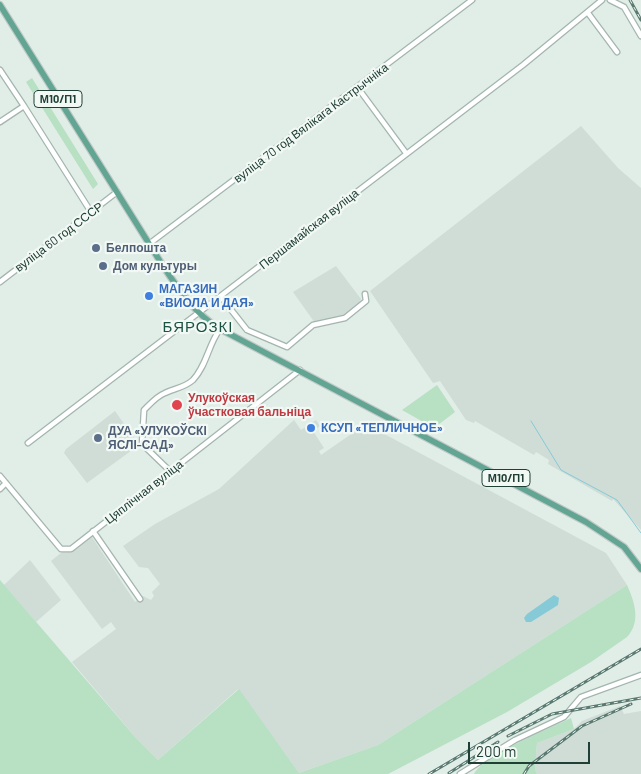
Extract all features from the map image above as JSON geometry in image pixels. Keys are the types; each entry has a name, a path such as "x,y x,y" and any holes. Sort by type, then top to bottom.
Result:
{"main road":[{"name":"М10/П1","path":"0,5 150,244 198,314 220,329 586,522 624,547 641,569"}],"street":[{"name":"вуліца 70 год Вялікага Кастрычніка","path":"150,244 472,0"},
{"name":"Першамайская вуліца","path":"28,443 523,65 602,0"},
{"path":"610,0 624,7 641,36"},
{"path":"588,12 617,52"},
{"path":"0,70 91,212"},
{"path":"358,88 406,153"},
{"path":"0,122 24,106"},
{"name":"вуліца 60 год СССР","path":"0,282 117,192"},
{"path":"221,297 247,330 287,347 313,324 345,318 366,301 365,294"},
{"path":"170,471 142,444 144,410 155,398 185,386 194,379 203,367 215,336 220,329"},
{"name":"Цяплічная вуліца","path":"0,476 61,550 71,549 300,370"},
{"path":"0,489 6,483"},
{"path":"93,531 140,599"},
{"path":"460,774 516,740 564,717 581,697 641,675"}],"shaded area":[{"path":"581,126 618,168 641,188 641,530 613,499 612,501 548,464 549,460 536,452 534,455 475,421 474,423 466,420 440,381 433,383 370,291"},
{"path":"336,266 361,299 359,304 340,318 315,323 293,292"},
{"name":"ДУА «УЛУКОЎСКІ ЯСЛІ-САД»","path":"115,411 139,445 87,483 64,453 66,449"},
{"path":"294,420 301,430 316,420 320,426 313,431 324,448 319,451 321,455 357,430 362,422 606,553 627,585 378,745 299,773 238,689 158,760 136,738 72,662 116,629 111,622 102,629 51,561 88,531 135,602 143,596 151,600 154,596 152,592 160,584 148,568 139,567 123,546 155,524 219,489"},
{"path":"30,560 61,600 36,622 4,585"},
{"path":"620,706 624,714 641,711 641,774 537,774 535,769 537,743 574,729 582,721"}],"green space":[{"path":"32,78 98,184 93,189 26,82"},
{"path":"437,385 455,412 434,428 402,410"},
{"path":"0,580 136,738 158,760 239,689 299,773 378,745 627,585 634,605 635,619 634,625 627,637 591,662 507,712 388,774 0,774"},
{"path":"571,718 574,729 537,743 535,769 537,774 474,774 480,766 504,750"}],"water":[{"path":"554,595 559,598 558,605 531,622 526,622 524,618 527,614"}],"waterway":[{"path":"531,421 561,470 617,500 641,533"}],"railway":[{"path":"630,0 641,20"},
{"path":"429,774 641,649"},
{"path":"508,736 552,714 641,698"},
{"path":"524,774 529,766 582,726 631,704"},
{"path":"449,773 498,742"}],"place":[{"name":"Белпошта","path":"96,248"},
{"name":"Дом культуры","path":"103,266"},
{"name":"МАГАЗИН «ВИОЛА И ДАЯ»","path":"149,296"},
{"name":"Улукоўская ўчастковая бальніца","path":"177,405"},
{"name":"КСУП «ТЕПЛИЧНОЕ»","path":"311,428"},
{"name":"ДУА «УЛУКОЎСКІ ЯСЛІ-САД»","path":"98,438"}],"district":[{"name":"БЯРОЗКІ","path":"198,327"}]}
